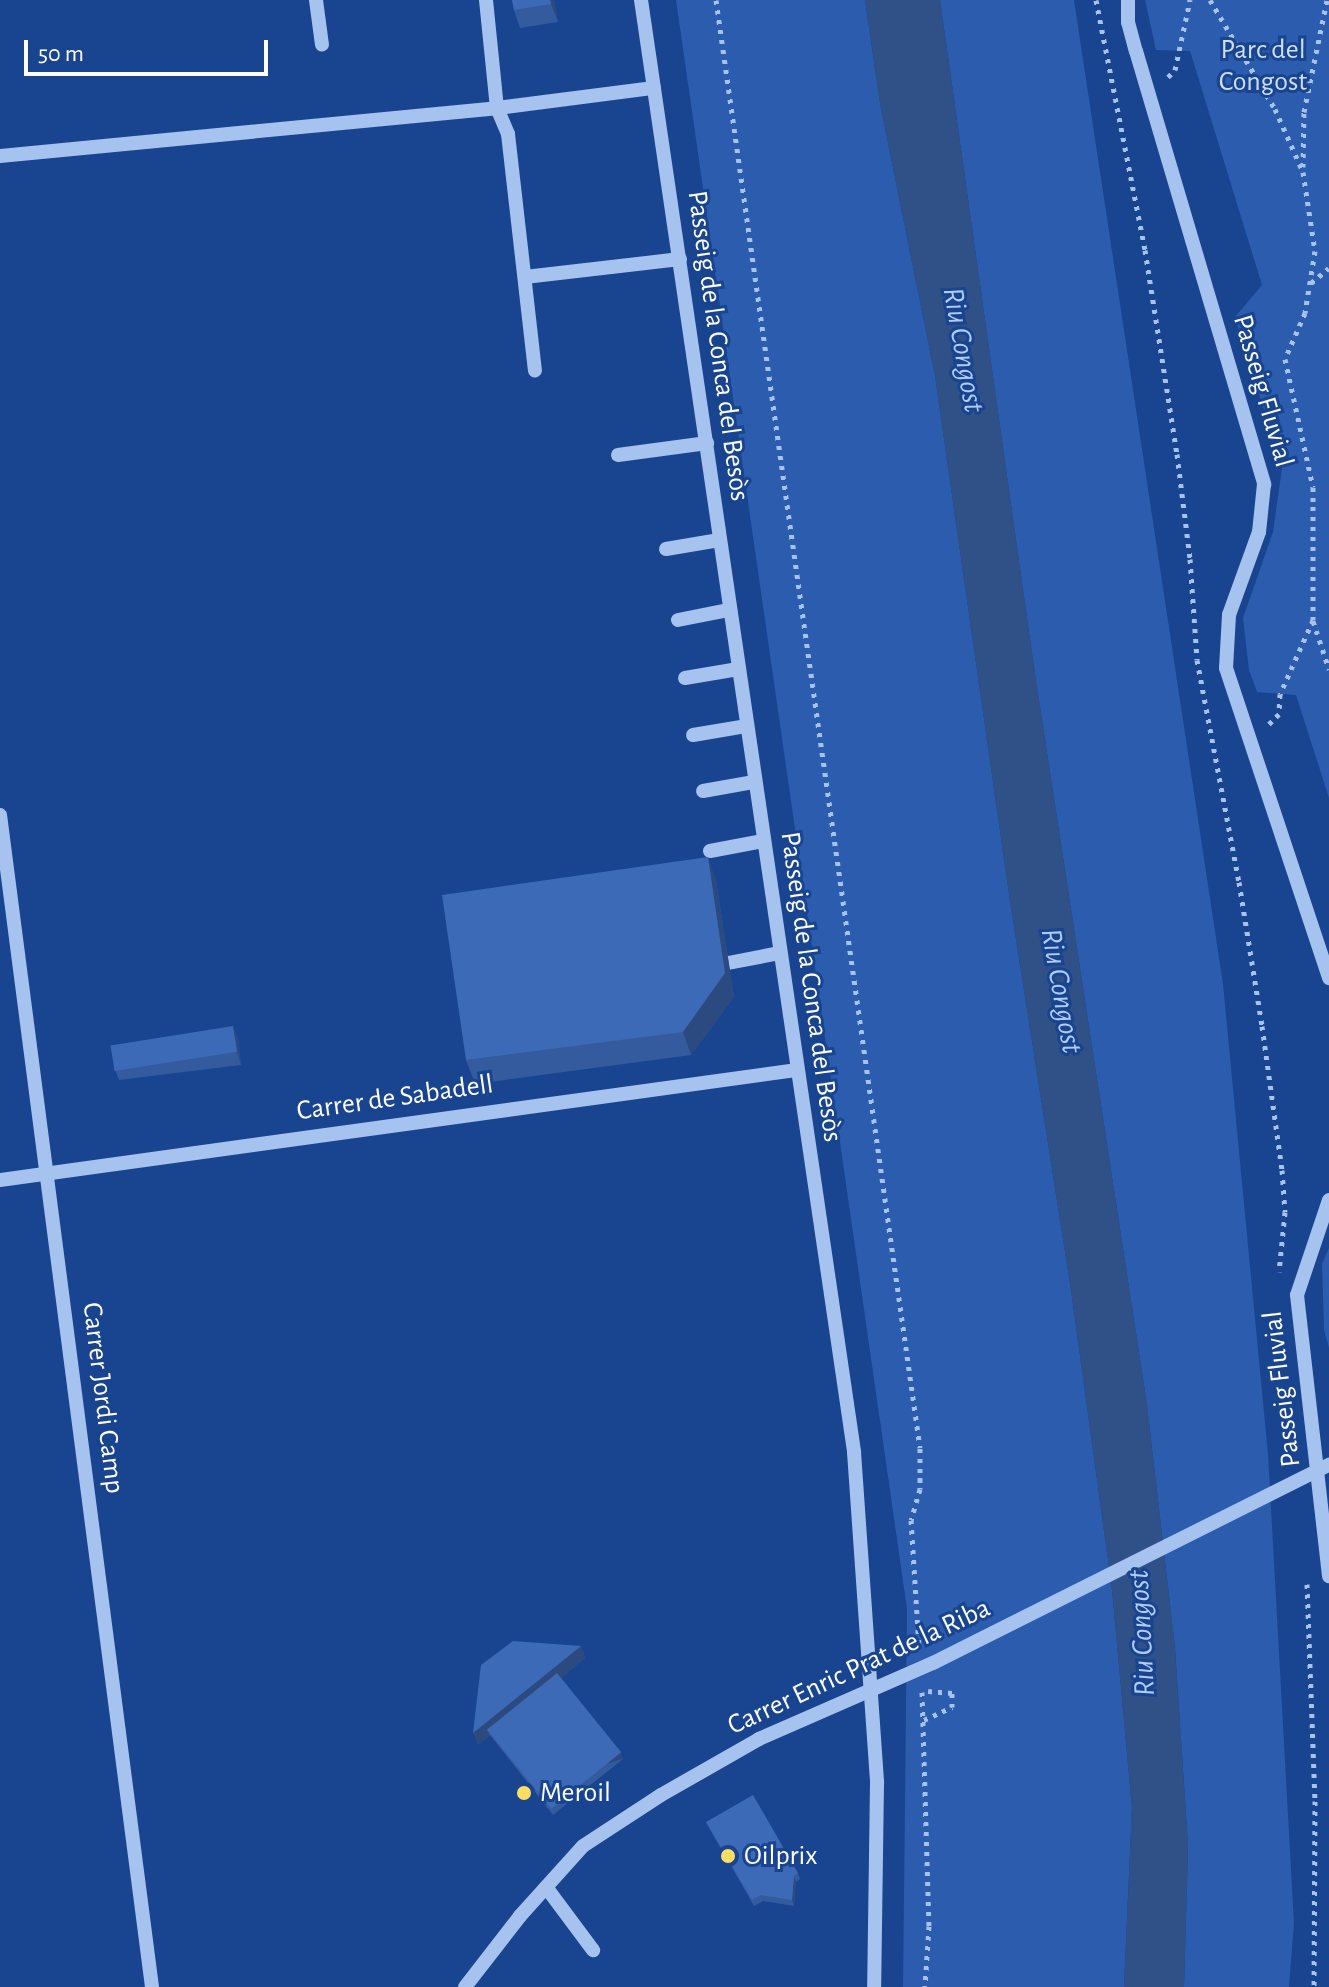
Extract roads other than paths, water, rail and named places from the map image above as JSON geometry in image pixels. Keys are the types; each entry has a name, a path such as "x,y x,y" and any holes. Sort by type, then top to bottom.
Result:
{"street":[{"path":"316,0 322,45"},
{"path":"486,0 497,108 508,134 535,370"},
{"name":"Passeig de la Conca del Besòs","path":"641,0 854,1452 877,1783 874,1987"},
{"name":"Passeig Fluvial","path":"1128,0 1132,37 1264,484 1259,532 1229,615 1226,668 1329,978"},
{"path":"0,156 497,108 654,88"},
{"path":"525,277 680,259"},
{"path":"618,455 707,443"},
{"path":"666,549 719,540"},
{"path":"678,620 729,610"},
{"path":"685,678 738,669"},
{"path":"693,735 747,726"},
{"path":"703,791 754,782"},
{"name":"Carrer Jordi Camp","path":"0,815 49,1171 152,1987"},
{"path":"710,851 763,841"},
{"path":"728,963 780,953"},
{"name":"Carrer de Sabadell","path":"0,1180 797,1070"},
{"name":"Passeig Fluvial","path":"1329,1200 1297,1295 1329,1576"},
{"name":"Carrer Enric Prat de la Riba","path":"465,1987 583,1846 759,1739 933,1663 1329,1465"},
{"path":"546,1887 593,1950"}],"water":[{"name":"Riu Congost","path":"865,0 940,0 1034,668 1147,1405 1175,1648 1188,1846 1184,1987 1124,1987 1132,1808 1112,1589 1071,1290 1010,901 935,376 880,103"}],"place":[{"name":"Meroil","path":"524,1793"},
{"name":"Oilprix","path":"728,1856"}],"park label":[{"name":"Parc del Congost","path":"1263,66"}]}
